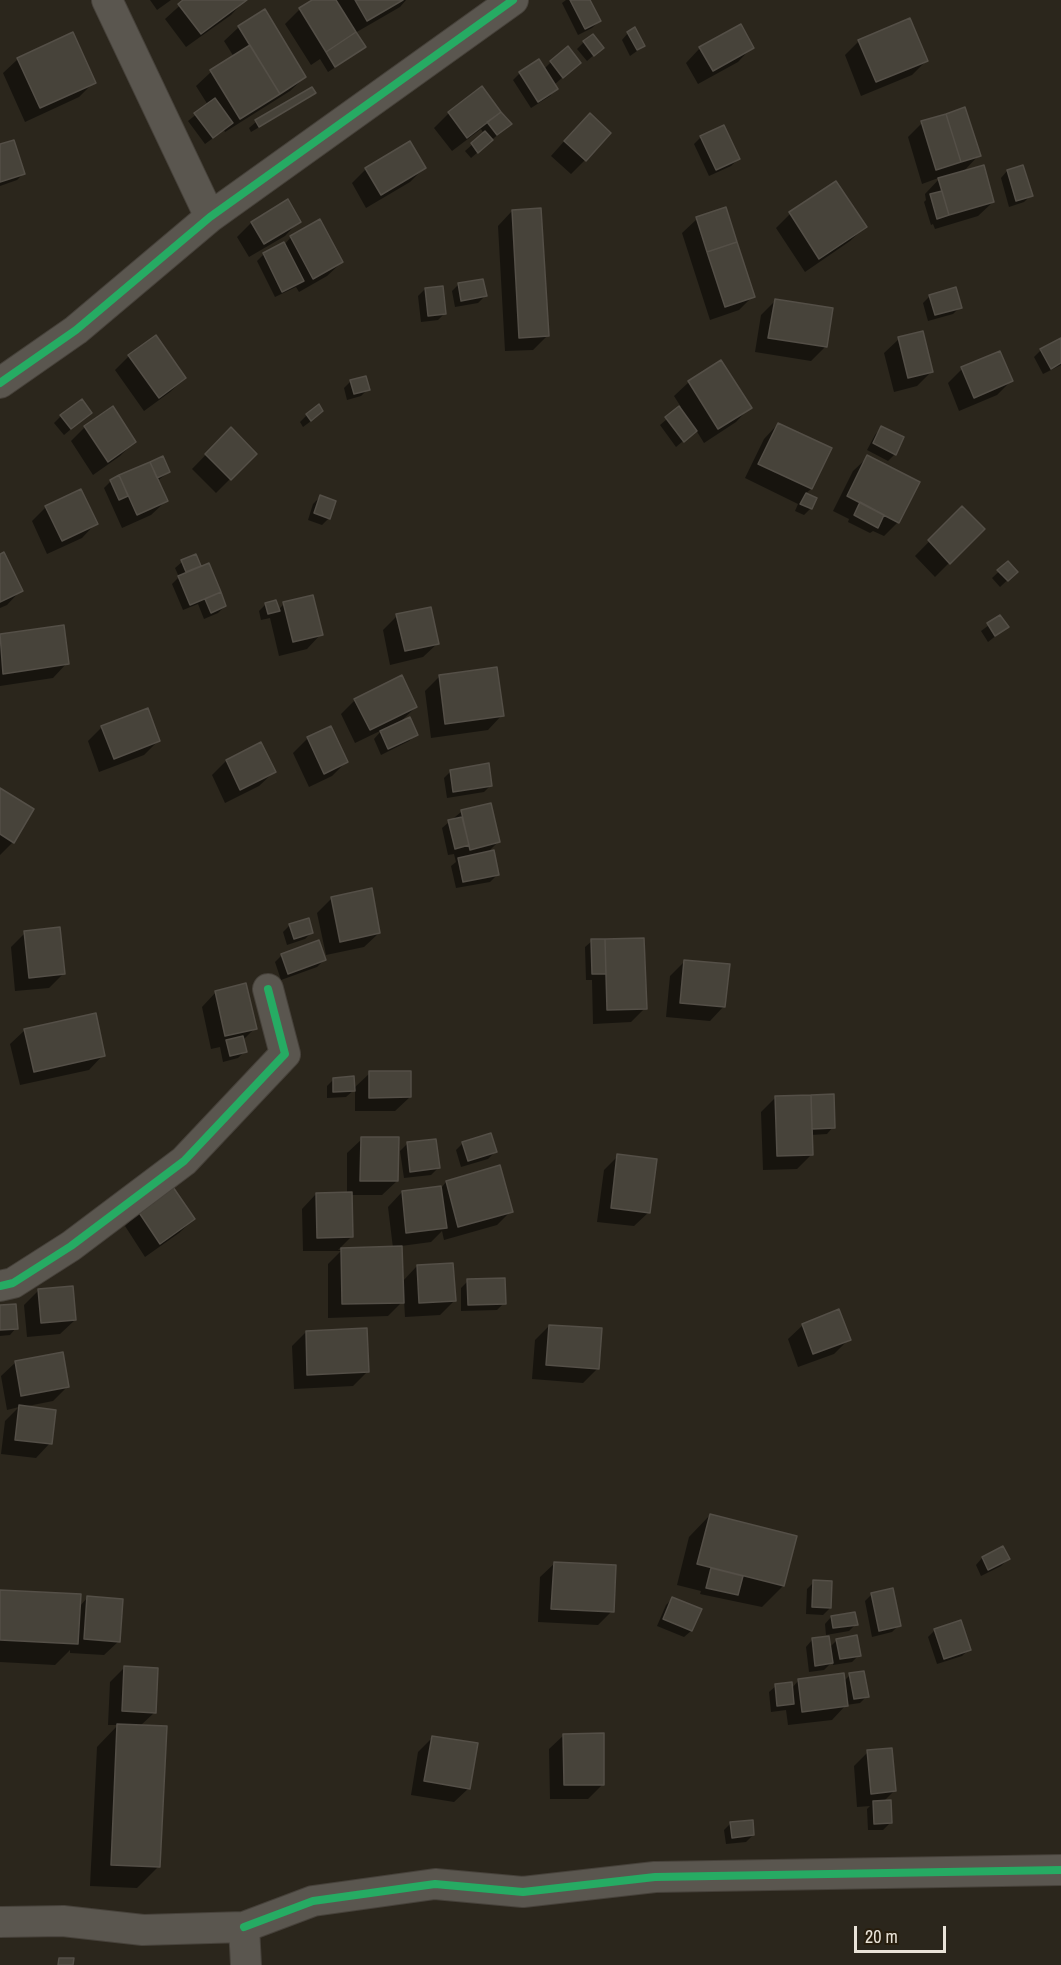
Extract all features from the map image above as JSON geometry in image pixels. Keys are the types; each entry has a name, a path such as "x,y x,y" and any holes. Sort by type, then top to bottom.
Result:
{"street":[{"path":"107,0 210,217"},
{"path":"0,383 76,330 210,217 513,0"},
{"path":"0,1287 13,1283 71,1246 184,1161 285,1054 268,989"},
{"path":"0,1922 63,1921 143,1930 244,1927 313,1901 435,1884 523,1892 655,1877 1061,1870"},
{"path":"244,1927 246,1965"}],"building":[{"path":"183,0 247,0 201,34 178,4"},
{"path":"312,0 336,0 356,32 326,52 299,8"},
{"path":"355,0 403,0 367,21"},
{"path":"570,0 590,0 601,21 585,29"},
{"path":"265,9 306,77 280,94 238,26"},
{"path":"910,18 928,61 876,82 858,40"},
{"path":"741,24 754,48 713,71 699,47"},
{"path":"635,27 645,46 637,50 627,32"},
{"path":"73,32 96,83 40,108 17,58"},
{"path":"356,32 366,47 335,67 326,52"},
{"path":"593,34 604,48 594,56 583,41"},
{"path":"250,45 280,94 240,119 210,70"},
{"path":"568,46 581,63 563,78 550,61"},
{"path":"539,59 558,89 538,102 519,72"},
{"path":"482,86 501,112 467,138 448,112"},
{"path":"312,87 316,93 259,127 255,120"},
{"path":"215,98 233,123 213,138 194,113"},
{"path":"965,107 981,156 961,162 946,114"},
{"path":"501,112 512,124 497,135 487,122"},
{"path":"590,113 611,133 586,161 564,141"},
{"path":"946,114 961,162 936,170 921,121"},
{"path":"724,125 740,159 716,170 700,136"},
{"path":"485,131 493,140 478,153 471,143"},
{"path":"14,140 25,174 0,182 0,144"},
{"path":"410,141 426,168 381,195 365,168"},
{"path":"984,165 994,202 949,215 938,178"},
{"path":"1023,165 1033,196 1016,201 1007,170"},
{"path":"836,181 867,227 819,259 789,212"},
{"path":"942,191 949,215 937,219 930,194"},
{"path":"288,199 301,222 264,244 251,222"},
{"path":"726,207 737,242 707,252 696,217"},
{"path":"541,208 549,336 519,338 512,210"},
{"path":"320,219 343,262 313,279 290,236"},
{"path":"284,242 304,281 282,292 263,253"},
{"path":"737,242 755,297 725,307 707,252"},
{"path":"483,279 487,296 461,301 458,283"},
{"path":"443,286 446,314 428,316 425,288"},
{"path":"956,287 962,308 935,315 929,295"},
{"path":"775,299 833,308 827,347 768,338"},
{"path":"923,331 933,372 908,378 898,337"},
{"path":"156,335 186,378 159,398 128,355"},
{"path":"1061,338 1061,363 1051,369 1040,349"},
{"path":"1000,351 1013,381 974,398 961,367"},
{"path":"721,360 752,408 718,429 688,381"},
{"path":"366,376 370,390 354,394 350,380"},
{"path":"82,399 92,413 71,429 60,415"},
{"path":"319,404 323,411 311,421 306,414"},
{"path":"113,406 136,442 108,462 84,426"},
{"path":"679,406 697,431 684,442 665,417"},
{"path":"778,423 832,448 812,489 758,464"},
{"path":"881,426 904,437 896,455 873,443"},
{"path":"231,427 257,454 231,480 205,454"},
{"path":"867,455 920,482 899,523 847,496"},
{"path":"163,456 170,472 157,478 150,462"},
{"path":"150,462 168,501 137,515 119,475"},
{"path":"119,475 128,496 119,500 110,480"},
{"path":"81,489 98,524 62,541 45,506"},
{"path":"806,493 817,498 812,509 800,504"},
{"path":"320,495 336,501 330,519 314,513"},
{"path":"860,502 884,515 878,528 854,515"},
{"path":"962,506 985,529 950,564 928,540"},
{"path":"4,552 23,591 0,602 0,554"},
{"path":"196,554 201,566 186,572 181,560"},
{"path":"1008,561 1018,572 1008,581 997,570"},
{"path":"209,563 221,592 190,605 178,576"},
{"path":"221,592 226,606 211,613 205,599"},
{"path":"313,595 323,635 293,642 283,602"},
{"path":"276,600 280,611 268,614 265,603"},
{"path":"431,607 439,644 405,651 396,614"},
{"path":"1000,615 1009,627 995,636 987,623"},
{"path":"64,625 69,664 3,674 0,634"},
{"path":"497,667 504,716 445,724 439,675"},
{"path":"402,675 417,707 370,730 354,699"},
{"path":"148,708 160,741 114,759 101,726"},
{"path":"410,717 418,735 388,749 380,731"},
{"path":"331,726 348,762 324,774 307,737"},
{"path":"261,742 276,772 240,790 226,760"},
{"path":"489,763 492,786 453,792 450,770"},
{"path":"0,788 34,809 14,843 0,834"},
{"path":"491,803 500,842 470,850 461,810"},
{"path":"462,817 469,845 455,849 448,820"},
{"path":"494,850 499,875 463,882 458,858"},
{"path":"372,888 380,933 340,942 331,897"},
{"path":"309,918 313,933 294,939 289,924"},
{"path":"60,927 65,974 29,978 24,931"},
{"path":"644,938 647,1009 607,1010 605,939"},
{"path":"591,939 605,939 606,974 592,974"},
{"path":"319,940 326,960 288,974 281,954"},
{"path":"684,960 730,964 725,1007 680,1003"},
{"path":"246,983 257,1029 225,1036 215,991"},
{"path":"96,1013 105,1056 34,1072 24,1029"},
{"path":"243,1036 247,1052 230,1056 226,1040"},
{"path":"369,1071 411,1071 411,1097 369,1098"},
{"path":"354,1076 355,1091 333,1092 333,1078"},
{"path":"834,1094 835,1128 812,1129 811,1095"},
{"path":"811,1095 813,1155 777,1156 775,1096"},
{"path":"491,1133 497,1152 468,1161 462,1142"},
{"path":"361,1137 399,1137 398,1181 360,1181"},
{"path":"436,1139 440,1168 410,1172 407,1142"},
{"path":"617,1154 657,1159 650,1213 611,1208"},
{"path":"500,1165 513,1212 458,1227 446,1181"},
{"path":"441,1186 447,1228 406,1233 402,1191"},
{"path":"173,1187 195,1219 160,1244 138,1211"},
{"path":"352,1192 353,1237 317,1238 316,1193"},
{"path":"402,1246 404,1303 342,1304 341,1248"},
{"path":"453,1263 456,1301 419,1303 417,1265"},
{"path":"505,1278 506,1304 468,1305 467,1279"},
{"path":"73,1286 76,1320 41,1323 38,1289"},
{"path":"16,1304 18,1329 0,1330 0,1305"},
{"path":"839,1309 851,1340 813,1354 802,1324"},
{"path":"549,1325 602,1328 599,1369 546,1365"},
{"path":"367,1328 369,1372 307,1375 306,1331"},
{"path":"63,1352 69,1387 21,1396 15,1361"},
{"path":"19,1405 56,1410 52,1444 15,1440"},
{"path":"710,1514 797,1536 784,1586 697,1564"},
{"path":"1003,1546 1010,1559 988,1570 982,1557"},
{"path":"554,1562 616,1565 614,1612 551,1609"},
{"path":"711,1568 743,1576 738,1595 706,1588"},
{"path":"813,1580 832,1581 831,1608 812,1607"},
{"path":"893,1588 901,1626 879,1631 871,1593"},
{"path":"0,1590 81,1594 78,1644 0,1640"},
{"path":"87,1596 123,1599 120,1642 84,1639"},
{"path":"672,1597 702,1609 692,1631 663,1619"},
{"path":"855,1612 858,1625 833,1628 831,1616"},
{"path":"961,1620 971,1650 944,1659 934,1629"},
{"path":"857,1635 861,1656 840,1659 836,1639"},
{"path":"829,1636 833,1663 815,1666 812,1638"},
{"path":"124,1666 158,1668 156,1713 122,1711"},
{"path":"864,1671 869,1697 854,1699 849,1673"},
{"path":"844,1673 848,1706 802,1712 798,1679"},
{"path":"792,1682 794,1704 777,1706 775,1684"},
{"path":"117,1724 167,1726 160,1867 111,1865"},
{"path":"604,1733 604,1785 564,1785 563,1734"},
{"path":"432,1736 478,1743 470,1789 424,1781"},
{"path":"892,1748 896,1791 871,1794 867,1750"},
{"path":"891,1800 892,1823 874,1824 873,1801"},
{"path":"753,1820 754,1835 732,1838 730,1822"},
{"path":"59,1958 74,1958 73,1965 58,1965"}],"cycle path":[{"path":"0,383 76,330 210,217 513,0"},
{"path":"0,1286 13,1283 71,1246 184,1161 285,1054 268,989"},
{"path":"244,1927 313,1901 435,1884 523,1892 655,1877 1061,1870"}]}
